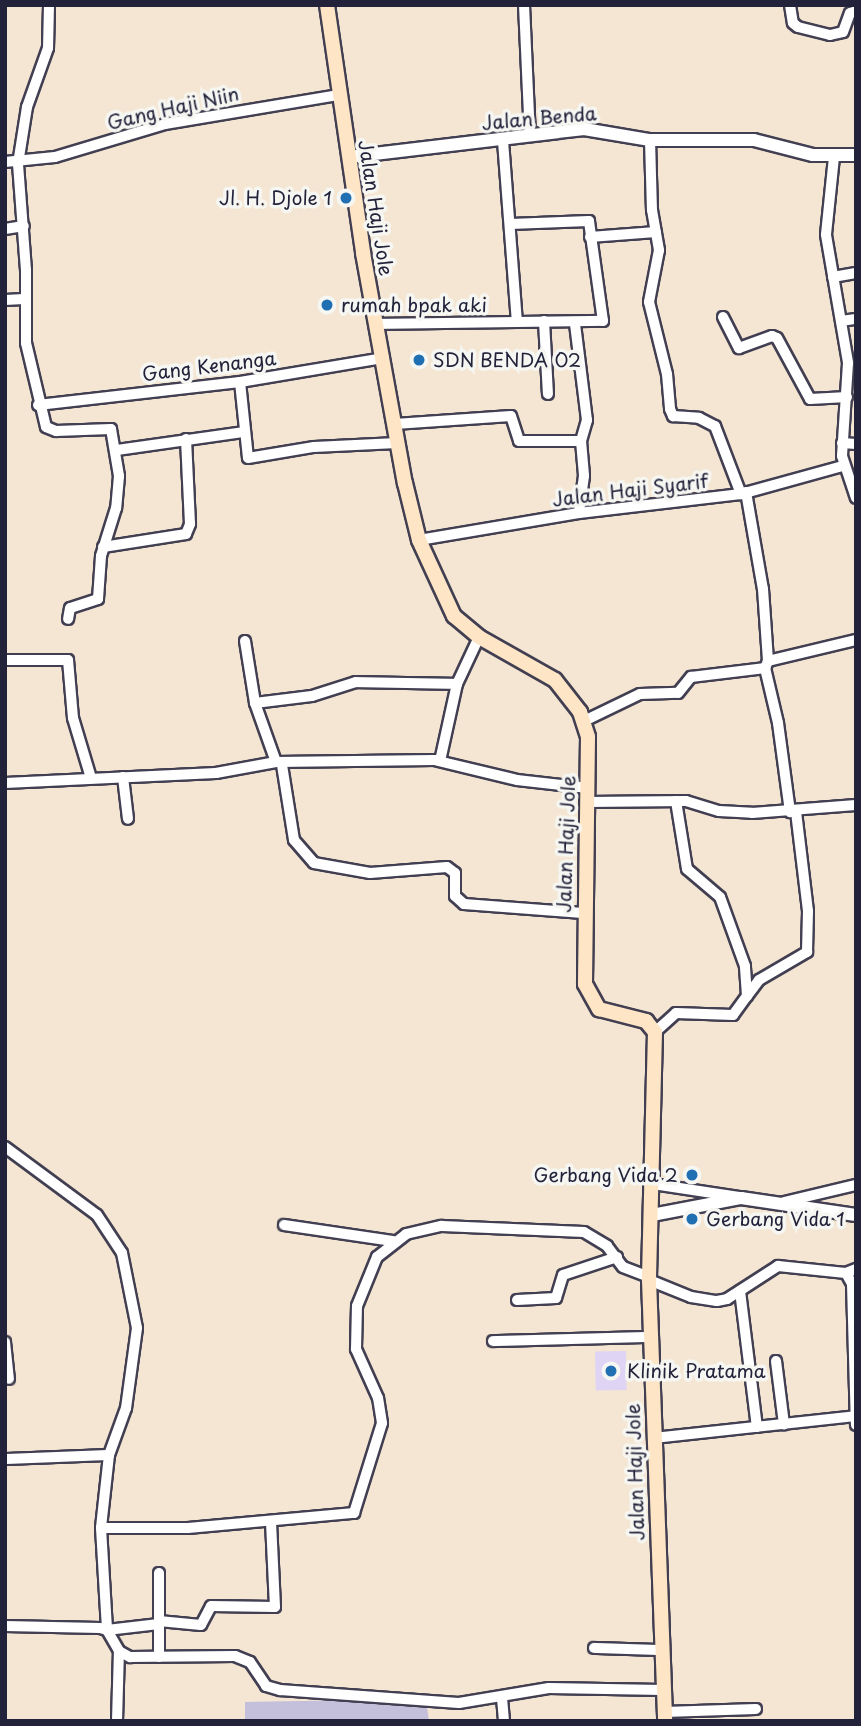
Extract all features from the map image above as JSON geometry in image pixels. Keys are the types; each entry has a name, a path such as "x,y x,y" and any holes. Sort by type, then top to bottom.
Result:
{"main road":[{"name":"Jalan Haji Jole","path":"327,5 338,95 397,443 419,540 444,601 479,637 555,680 584,721 588,795 583,975 590,999 606,1012 646,1021 656,1032 649,1337 665,1716"}],"street":[{"path":"49,5 48,47 27,107 18,164 24,226 26,343 37,405 47,429 111,429 117,450 118,495 103,547 97,601 70,608 68,619"},
{"path":"524,5 530,136"},
{"path":"790,5 798,27 830,35 843,32 850,13 856,11"},
{"name":"Gang Haji Niin","path":"18,164 77,152 165,124 338,95"},
{"name":"Jalan Benda","path":"349,157 503,141 584,129 650,140 754,140 834,157 856,155"},
{"path":"650,140 659,250 649,302 667,374 670,409 673,416 699,418 715,425 743,493 759,554 766,665 808,911 807,952 759,980 733,1015 676,1013 656,1032"},
{"path":"503,141 517,321"},
{"path":"834,157 825,211 841,321 852,362 842,443 843,466 856,498"},
{"path":"5,162 18,164"},
{"path":"377,324 544,321 575,324 603,319 588,220 510,224"},
{"path":"5,229 24,226"},
{"path":"590,237 656,232"},
{"path":"833,276 856,273"},
{"path":"5,300 24,299"},
{"path":"723,317 739,348 772,336 777,338 810,399 847,397"},
{"path":"841,321 856,319"},
{"path":"544,321 548,394"},
{"path":"575,324 587,420 581,441 584,476 579,513"},
{"name":"Gang Kenanga","path":"37,405 240,382 384,358"},
{"path":"240,382 243,432 248,458 314,447 397,443"},
{"path":"395,424 511,416 519,440 581,441"},
{"path":"117,450 243,432"},
{"path":"103,547 186,534 190,524 186,439"},
{"path":"842,443 856,444"},
{"name":"Jalan Haji Syarif","path":"419,540 579,513 743,493 843,466"},
{"path":"439,761 457,684 479,637"},
{"path":"584,721 640,694 678,693 691,677 766,665 856,640"},
{"path":"245,641 255,703 279,763 294,840 314,863 370,873 447,867 455,873 455,896 464,904 583,913"},
{"path":"5,660 68,660 73,718 91,778"},
{"path":"255,703 312,696 356,682 457,684"},
{"path":"5,783 216,773 279,763 439,761 588,795 676,800 719,811 793,812 856,806"},
{"path":"123,777 128,819"},
{"path":"676,800 687,869 720,897 745,966 747,996"},
{"path":"5,1147 97,1215 122,1253 137,1328 126,1408 109,1455 101,1528 107,1630 118,1651 117,1721"},
{"path":"653,1184 856,1215"},
{"path":"784,1202 856,1185"},
{"path":"652,1215 741,1198"},
{"path":"284,1225 393,1241 442,1226 559,1228 594,1237 633,1274 691,1297 717,1301 740,1291 778,1266 851,1271 855,1420 757,1426 654,1438"},
{"path":"101,1528 271,1523 346,1516 358,1508 382,1423 378,1398 356,1349 357,1306 368,1272 393,1241"},
{"path":"517,1300 556,1298 563,1275 617,1257"},
{"path":"740,1291 757,1426"},
{"path":"493,1341 649,1337"},
{"path":"5,1342 9,1379"},
{"path":"776,1361 784,1424"},
{"path":"5,1459 109,1455"},
{"path":"5,1626 107,1630 159,1622 201,1625 211,1606 275,1606 271,1523"},
{"path":"159,1573 159,1657"},
{"path":"594,1648 661,1650"},
{"path":"118,1651 130,1657 235,1657 250,1662 266,1686 280,1690 459,1703 502,1698 549,1688 663,1690"},
{"path":"502,1698 504,1721"},
{"path":"665,1716 756,1709"}],"shaded area":[{"name":"Klinik Pratama","path":"626,1351 627,1390 596,1391 595,1352"},
{"path":"426,1699 429,1721 245,1721 245,1702"}],"place":[{"name":"Jl. H. Djole 1","path":"346,198"},
{"name":"rumah bpak aki","path":"327,305"},
{"name":"SDN BENDA 02","path":"419,360"},
{"name":"Gerbang Vida 2","path":"692,1175"},
{"name":"Gerbang Vida 1","path":"692,1219"},
{"name":"Klinik Pratama","path":"611,1371"}]}
